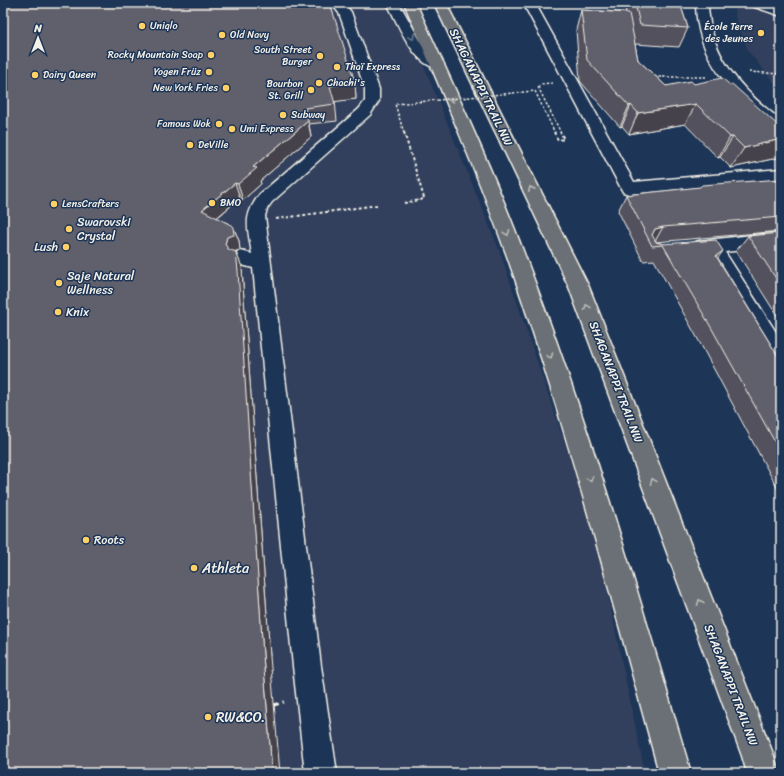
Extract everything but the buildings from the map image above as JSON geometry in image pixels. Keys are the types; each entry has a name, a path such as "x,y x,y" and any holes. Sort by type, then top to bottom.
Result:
{"main road":[{"path":"410,3 494,200 538,318 604,523 675,773"},
{"name":"SHAGANAPPI TRAIL NW","path":"440,3 579,287 764,767"}],"street":[{"path":"321,773 251,261 259,207 271,194 365,112 372,101 373,94 371,85 350,24 345,12 337,3"},
{"path":"393,3 421,54 437,64"},
{"path":"529,3 630,188 781,175"},
{"path":"702,3 702,19 708,43 718,62 746,97 781,127"},
{"path":"756,3 779,10 781,12"},
{"path":"325,125 330,144"},
{"path":"683,249 781,239"},
{"path":"712,246 781,358"}],"path":[{"path":"749,72 781,74"},
{"path":"653,77 729,77"},
{"path":"404,203 421,200 424,198 395,104 535,91 558,140 564,139 538,87"},
{"path":"274,215 275,219 377,205"},
{"path":"274,705 284,702"}],"shaded area":[{"path":"3,3 398,3 500,252 595,533 645,773 3,773"},
{"name":"École Terre des Jeunes","path":"736,3 781,3 781,91 748,51 735,16"}],"place":[{"name":"Uniqlo","path":"142,26"},
{"name":"École Terre des Jeunes","path":"761,33"},
{"name":"Old Navy","path":"222,35"},
{"name":"Rocky Mountain Soap","path":"211,55"},
{"name":"South Street Burger","path":"320,56"},
{"name":"Thaï Express","path":"337,67"},
{"name":"Yogen Früz","path":"209,72"},
{"name":"Dairy Queen","path":"35,75"},
{"name":"Chachi's","path":"319,83"},
{"name":"New York Fries","path":"226,88"},
{"name":"Bourbon St. Grill","path":"311,90"},
{"name":"Subway","path":"283,115"},
{"name":"Famous Wok","path":"219,124"},
{"name":"Umi Express","path":"232,129"},
{"name":"DeVille","path":"190,145"},
{"name":"BMO","path":"212,203"},
{"name":"LensCrafters","path":"54,204"},
{"name":"Swarovski Crystal","path":"69,229"},
{"name":"Lush","path":"66,247"},
{"name":"Saje Natural Wellness","path":"59,283"},
{"name":"Knix","path":"58,312"},
{"name":"Roots","path":"86,540"},
{"name":"Athleta","path":"194,568"},
{"name":"RW&CO.","path":"208,717"}]}
